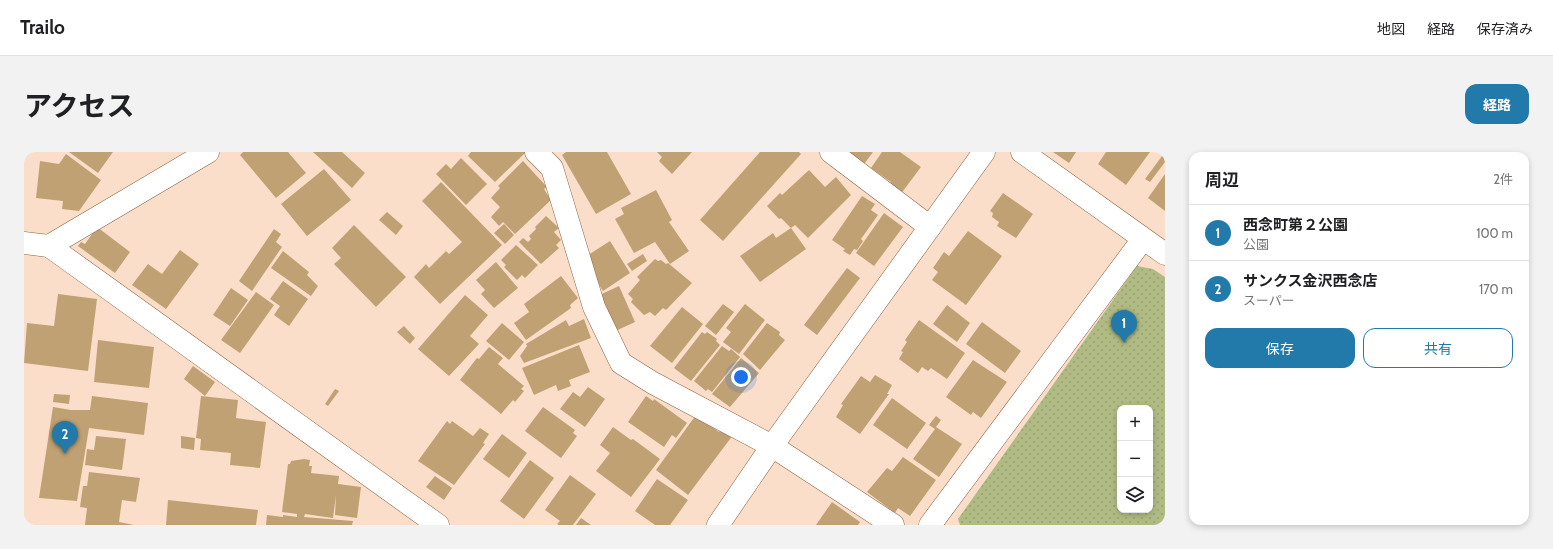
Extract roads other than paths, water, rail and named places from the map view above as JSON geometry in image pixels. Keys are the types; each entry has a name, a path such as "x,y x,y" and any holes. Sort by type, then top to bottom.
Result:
{"street":[{"path":"49,246 208,152"},
{"path":"536,152 552,168 594,307 621,363 653,383 772,446 893,525"},
{"path":"831,152 930,227"},
{"path":"718,525 772,446 984,152"},
{"path":"1022,152 1165,254"},
{"path":"930,525 1143,239"},
{"path":"24,243 49,246 438,525"}],"place":[{"name":"西念町第２公園","path":"1124,343"},
{"name":"サンクス金沢西念店","path":"65,454"}]}
